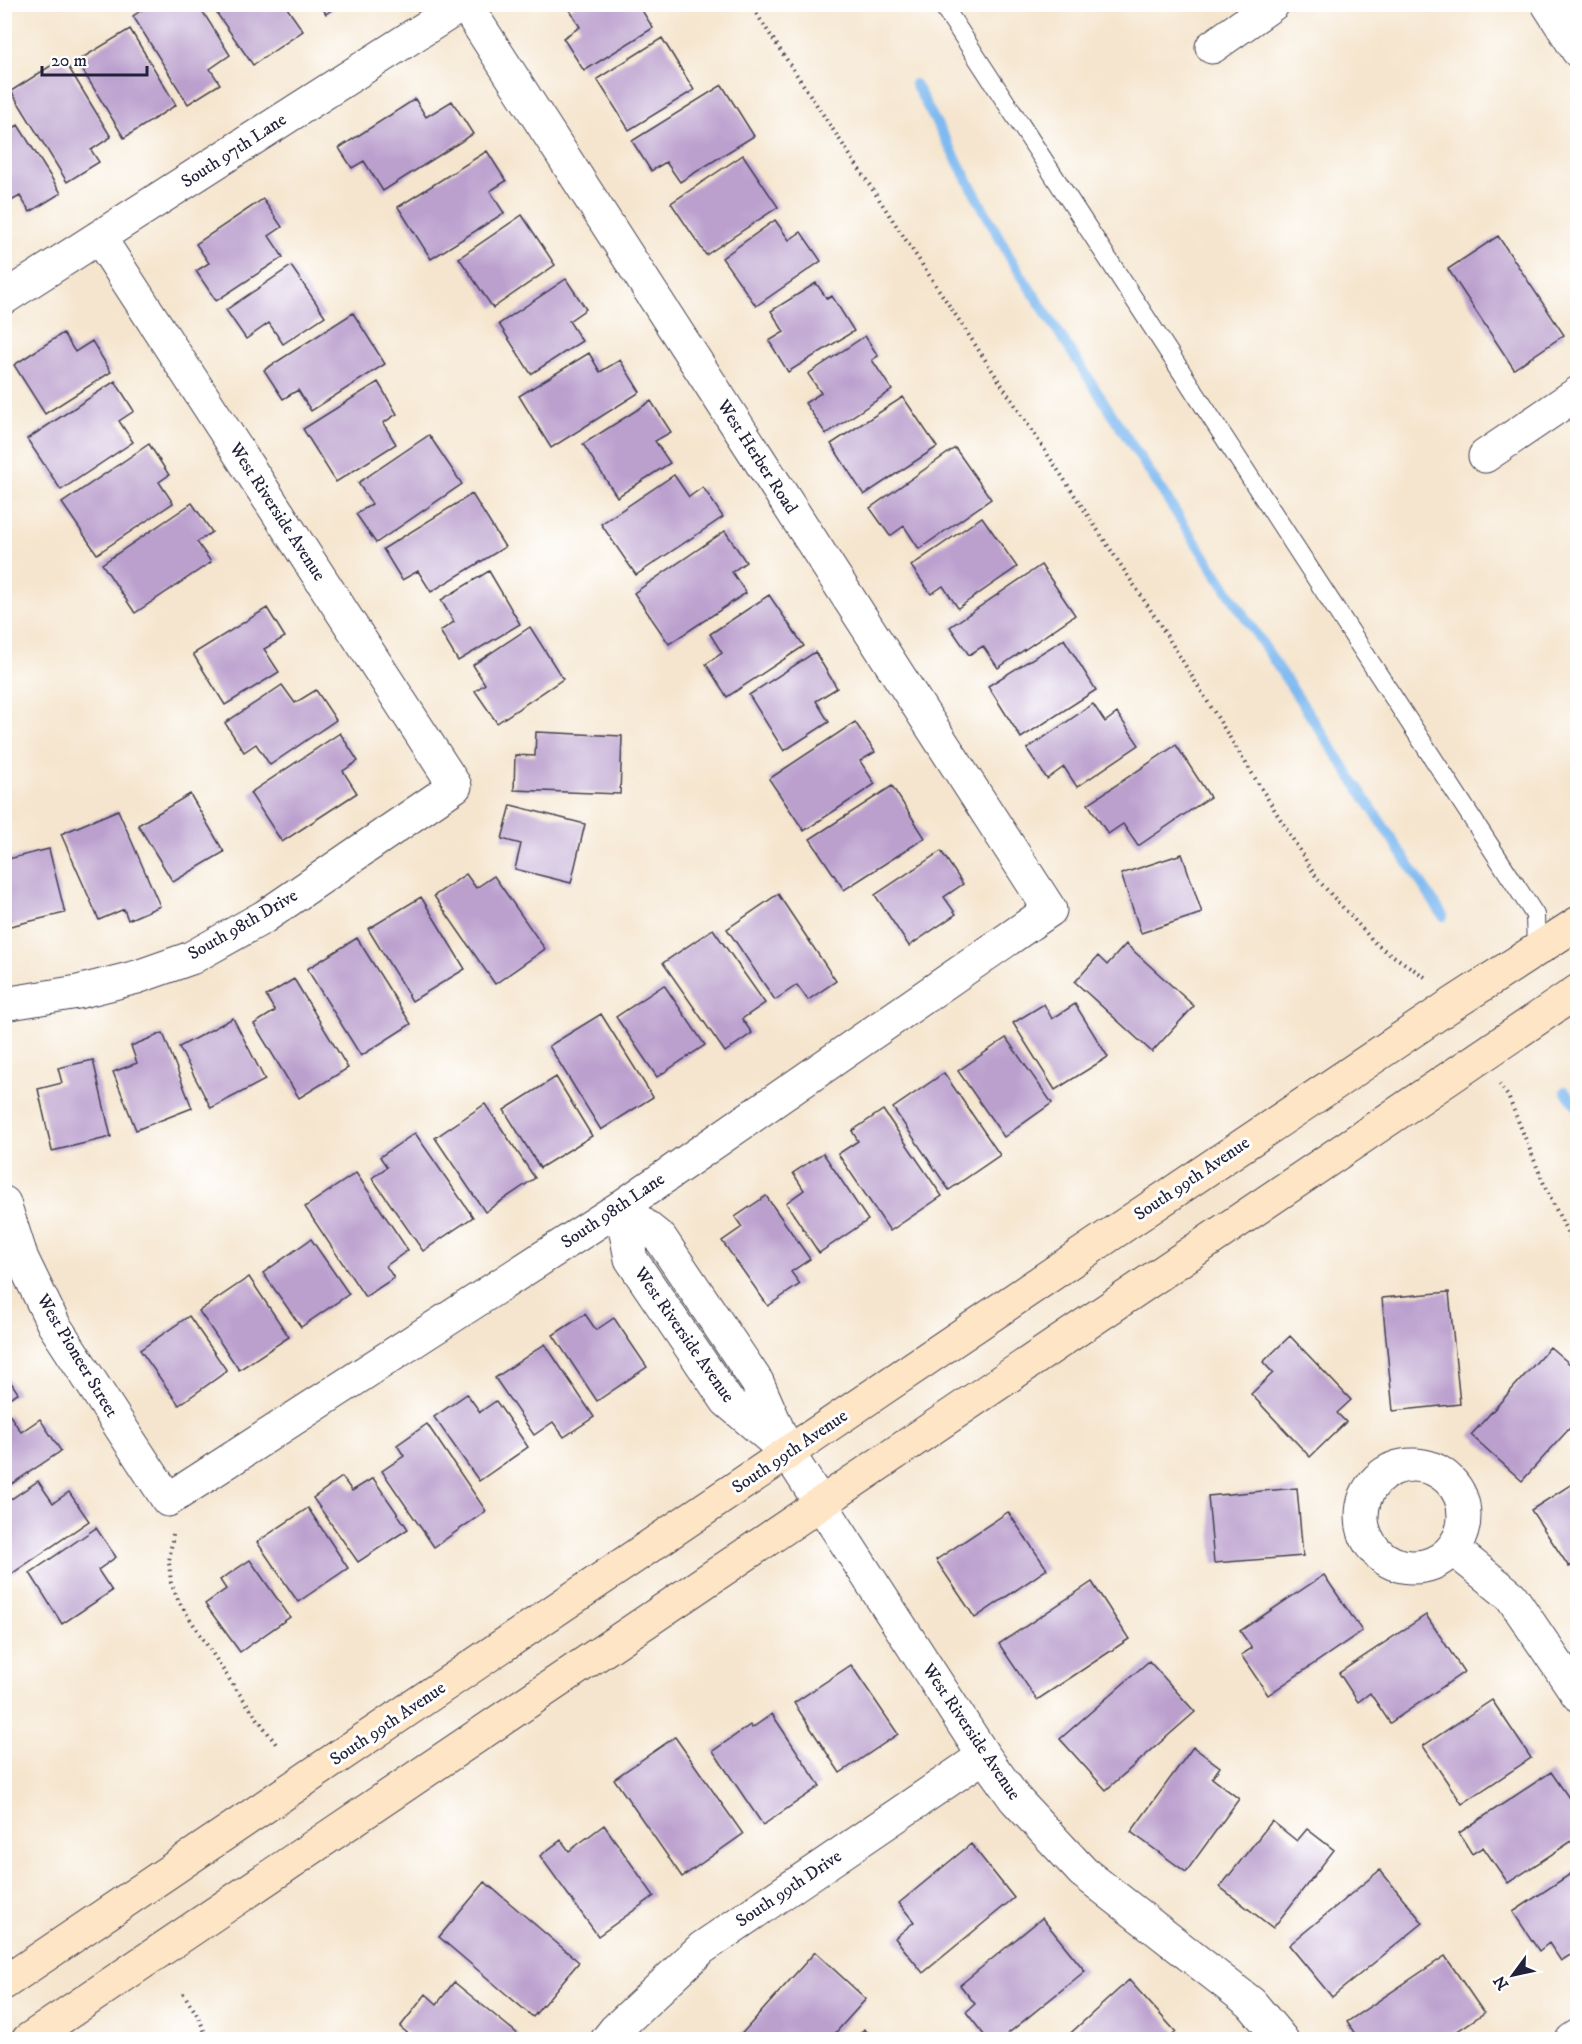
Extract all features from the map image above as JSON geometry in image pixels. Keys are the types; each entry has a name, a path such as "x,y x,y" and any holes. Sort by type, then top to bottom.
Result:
{"main road":[{"name":"South 99th Avenue","path":"4,1983 1458,1000 1578,922"},
{"path":"28,2040 1578,991"}],"street":[{"name":"South 97th Lane","path":"4,298 464,4"},
{"name":"West Herber Road","path":"464,4 1050,910"},
{"path":"1212,46 1273,4"},
{"path":"1548,4 1578,51"},
{"name":"West Riverside Avenue","path":"99,237 455,786"},
{"path":"1485,456 1578,393"},
{"name":"South 98th Drive","path":"4,1004 78,992 137,977 191,958 264,918 455,786"},
{"name":"South 98th Lane","path":"168,1500 621,1207 1050,910"},
{"name":"West Pioneer Street","path":"4,1203 22,1259 54,1325 168,1500"},
{"name":"West Riverside Avenue","path":"621,1207 632,1259 727,1401 788,1453 984,1756 1015,1799 1083,1872 1251,2003 1282,2040"},
{"path":"1454,1549 1511,1596 1578,1695"},
{"name":"South 99th Drive","path":"616,2036 702,1948 984,1756"},
{"path":"1572,2040 1578,2036"}],"lane":[{"path":"942,4 1535,915 1525,957"}],"path":[{"path":"750,4 1159,623 1318,880 1377,945 1458,1000"},
{"path":"1491,1050 1545,1189 1578,1254"},
{"path":"168,1500 174,1532 169,1562 171,1583 179,1602 231,1682 276,1744"},
{"path":"183,1993 198,2016 208,2040"}],"building":[{"path":"151,4 198,4 230,55 210,69 220,84 188,104 133,16"},
{"path":"320,4 340,4 326,14"},
{"path":"577,4 638,4 653,28 584,71 563,38 580,27 569,9"},
{"path":"211,5 285,5 303,31 253,65"},
{"path":"130,29 176,105 124,138 77,61"},
{"path":"662,38 694,90 629,130 597,79"},
{"path":"63,58 111,137 91,150 99,162 67,182 11,91"},
{"path":"722,85 754,136 680,182 666,162 651,171 632,141"},
{"path":"415,99 426,117 452,101 473,134 383,191 364,161 352,168 339,148"},
{"path":"18,125 61,193 30,212 20,196 4,205 4,134"},
{"path":"487,151 506,181 490,191 504,213 431,259 398,207"},
{"path":"743,155 778,207 706,255 671,203"},
{"path":"263,199 282,227 269,236 283,257 216,301 196,271 209,263 196,244"},
{"path":"522,215 555,265 493,308 459,258"},
{"path":"775,220 789,240 801,232 821,261 756,306 722,258"},
{"path":"1498,236 1564,335 1514,369 1448,269"},
{"path":"291,266 325,316 283,344 269,323 246,339 226,310"},
{"path":"566,279 586,309 569,321 582,341 531,374 499,324"},
{"path":"816,283 827,299 832,296 854,331 788,372 769,341 784,332 771,311"},
{"path":"353,313 385,364 311,411 298,390 283,399 264,370"},
{"path":"63,333 75,352 92,341 111,372 45,414 14,365"},
{"path":"865,336 878,356 872,360 892,390 826,434 805,403 821,393 808,374"},
{"path":"589,353 600,372 620,360 640,392 551,448 519,396"},
{"path":"115,381 134,411 119,421 133,442 61,490 27,439"},
{"path":"378,382 397,414 383,423 396,444 336,482 303,429"},
{"path":"903,397 937,447 864,495 831,444"},
{"path":"651,401 671,432 655,441 670,463 617,497 583,444"},
{"path":"429,435 462,484 376,543 356,514 372,504 358,483"},
{"path":"149,444 169,475 159,482 173,503 97,554 62,503"},
{"path":"955,448 991,499 919,549 904,526 890,536 870,508"},
{"path":"674,475 689,497 703,487 723,517 636,575 601,524"},
{"path":"472,494 505,547 431,592 418,571 402,580 383,549"},
{"path":"192,503 212,532 197,542 211,562 135,613 102,564"},
{"path":"982,517 1017,567 958,608 943,586 931,594 911,566"},
{"path":"725,531 746,562 732,572 746,593 669,644 634,593"},
{"path":"1041,565 1075,615 998,668 983,646 969,655 950,627"},
{"path":"489,571 520,624 458,661 440,631 454,622 441,600"},
{"path":"769,595 804,646 727,697 706,664 722,653 710,634"},
{"path":"267,608 285,637 264,649 279,672 225,705 193,654"},
{"path":"530,627 563,679 497,723 475,691 485,684 473,665"},
{"path":"1064,639 1096,690 1021,738 988,686"},
{"path":"815,652 837,688 816,701 829,722 784,751 749,695"},
{"path":"282,685 295,703 316,690 336,720 270,765 256,744 244,752 225,723"},
{"path":"1093,704 1105,722 1117,713 1139,745 1077,787 1064,767 1047,779 1027,749"},
{"path":"855,722 875,752 860,761 875,784 804,831 769,779"},
{"path":"536,732 622,736 620,794 514,790 515,755 535,756"},
{"path":"340,733 358,761 343,771 357,793 282,842 250,793"},
{"path":"1176,745 1210,797 1138,846 1123,824 1108,834 1088,804"},
{"path":"892,786 925,838 844,890 810,839"},
{"path":"190,794 224,852 173,882 138,825"},
{"path":"511,805 585,824 571,883 515,869 521,844 502,839"},
{"path":"118,810 160,906 128,920 124,909 99,920 61,834"},
{"path":"49,849 65,913 6,927 4,860"},
{"path":"941,851 963,884 944,897 956,914 909,946 875,895"},
{"path":"1182,854 1202,913 1141,933 1121,874"},
{"path":"466,874 476,888 494,876 545,949 495,984 434,896"},
{"path":"778,894 836,981 808,1000 797,985 775,1000 727,929"},
{"path":"421,897 465,969 412,1001 368,929"},
{"path":"713,929 765,1003 742,1019 752,1033 725,1052 663,963"},
{"path":"357,938 411,1024 361,1056 307,969"},
{"path":"1126,944 1194,1006 1152,1052 1075,982 1098,956 1107,965"},
{"path":"294,979 348,1068 299,1098 254,1024 275,1011 266,996"},
{"path":"664,985 705,1045 657,1077 616,1017"},
{"path":"1044,1004 1052,1019 1075,1004 1108,1057 1055,1090 1013,1023"},
{"path":"601,1014 653,1097 601,1130 549,1046"},
{"path":"233,1018 265,1080 211,1108 179,1047"},
{"path":"163,1033 192,1108 136,1130 113,1072 137,1063 131,1046"},
{"path":"1006,1038 1052,1103 1004,1137 958,1071"},
{"path":"93,1060 111,1137 52,1151 38,1089 62,1083 58,1068"},
{"path":"944,1073 1000,1155 949,1190 893,1108"},
{"path":"556,1077 592,1136 540,1168 504,1110"},
{"path":"485,1104 535,1178 485,1212 435,1138"},
{"path":"883,1110 942,1196 890,1231 838,1154 858,1141 852,1131"},
{"path":"415,1133 473,1217 423,1251 372,1178 387,1167 380,1157"},
{"path":"823,1153 868,1220 819,1253 786,1203 804,1190 793,1173"},
{"path":"356,1173 408,1250 386,1266 394,1278 365,1297 305,1207"},
{"path":"766,1196 810,1259 791,1272 800,1284 768,1306 722,1241 742,1227 735,1217"},
{"path":"311,1239 349,1294 301,1327 263,1273"},
{"path":"249,1277 289,1337 239,1370 199,1311"},
{"path":"1449,1292 1460,1404 1393,1411 1382,1298"},
{"path":"585,1314 596,1330 614,1318 647,1367 597,1401 553,1335"},
{"path":"189,1316 227,1371 179,1405 140,1350"},
{"path":"1290,1336 1351,1400 1337,1413 1346,1422 1310,1457 1251,1394 1273,1373 1263,1362"},
{"path":"545,1344 594,1417 564,1437 553,1422 534,1435 495,1378"},
{"path":"1550,1347 1578,1371 1578,1419 1522,1481 1471,1435"},
{"path":"4,1372 18,1393 4,1401"},
{"path":"467,1394 480,1412 496,1401 528,1447 479,1481 434,1417"},
{"path":"9,1414 21,1432 40,1419 61,1451 4,1489 4,1417"},
{"path":"427,1424 486,1511 434,1547 382,1471 404,1456 397,1445"},
{"path":"342,1477 352,1491 373,1478 408,1529 358,1562 313,1498"},
{"path":"1578,1480 1578,1562 1569,1567 1531,1510"},
{"path":"38,1481 53,1503 69,1492 89,1521 4,1579 4,1504"},
{"path":"1297,1488 1303,1556 1214,1563 1208,1496"},
{"path":"308,1508 348,1568 298,1602 257,1542"},
{"path":"1008,1512 1047,1569 975,1618 936,1560"},
{"path":"96,1528 116,1557 98,1570 112,1591 62,1624 30,1573"},
{"path":"250,1560 290,1617 240,1652 205,1604 226,1589 220,1580"},
{"path":"1324,1575 1362,1631 1268,1695 1241,1655 1252,1648 1240,1631"},
{"path":"1092,1582 1129,1639 1037,1700 999,1644"},
{"path":"1426,1615 1464,1672 1390,1723 1370,1693 1358,1702 1339,1673"},
{"path":"1149,1661 1195,1712 1106,1790 1060,1739"},
{"path":"851,1665 898,1734 840,1773 794,1703"},
{"path":"1492,1700 1531,1758 1462,1804 1423,1746"},
{"path":"772,1714 820,1786 763,1825 713,1751 750,1725 752,1728"},
{"path":"675,1737 743,1834 682,1877 614,1779"},
{"path":"1193,1747 1220,1767 1212,1778 1239,1799 1186,1872 1131,1832"},
{"path":"1551,1772 1578,1811 1578,1837 1508,1883 1483,1847 1472,1854 1459,1833"},
{"path":"1272,1821 1297,1841 1307,1829 1334,1850 1273,1928 1220,1887"},
{"path":"604,1825 654,1896 598,1936 540,1856 561,1840 569,1851"},
{"path":"971,1844 1014,1898 923,1973 895,1938 914,1922 899,1903"},
{"path":"1578,1869 1578,1950 1561,1961 1549,1943 1539,1951 1513,1912"},
{"path":"1380,1870 1423,1923 1332,1997 1289,1945"},
{"path":"485,1882 579,1962 533,2017 439,1937"},
{"path":"1042,1918 1085,1971 1000,2040 988,2040 966,2012 975,2004 960,1985"},
{"path":"815,1952 866,1999 829,2040 736,2040"},
{"path":"1445,1956 1484,2013 1444,2040 1359,2040 1347,2022"},
{"path":"1129,1980 1176,2032 1167,2040 1063,2040"},
{"path":"454,1982 519,2035 516,2040 416,2040 400,2027 426,1994 437,2004"},
{"path":"864,2029 876,2040 854,2040"}],"waterway":[{"path":"915,84 1012,261 1443,916"},
{"path":"1565,1091 1578,1107"}]}
